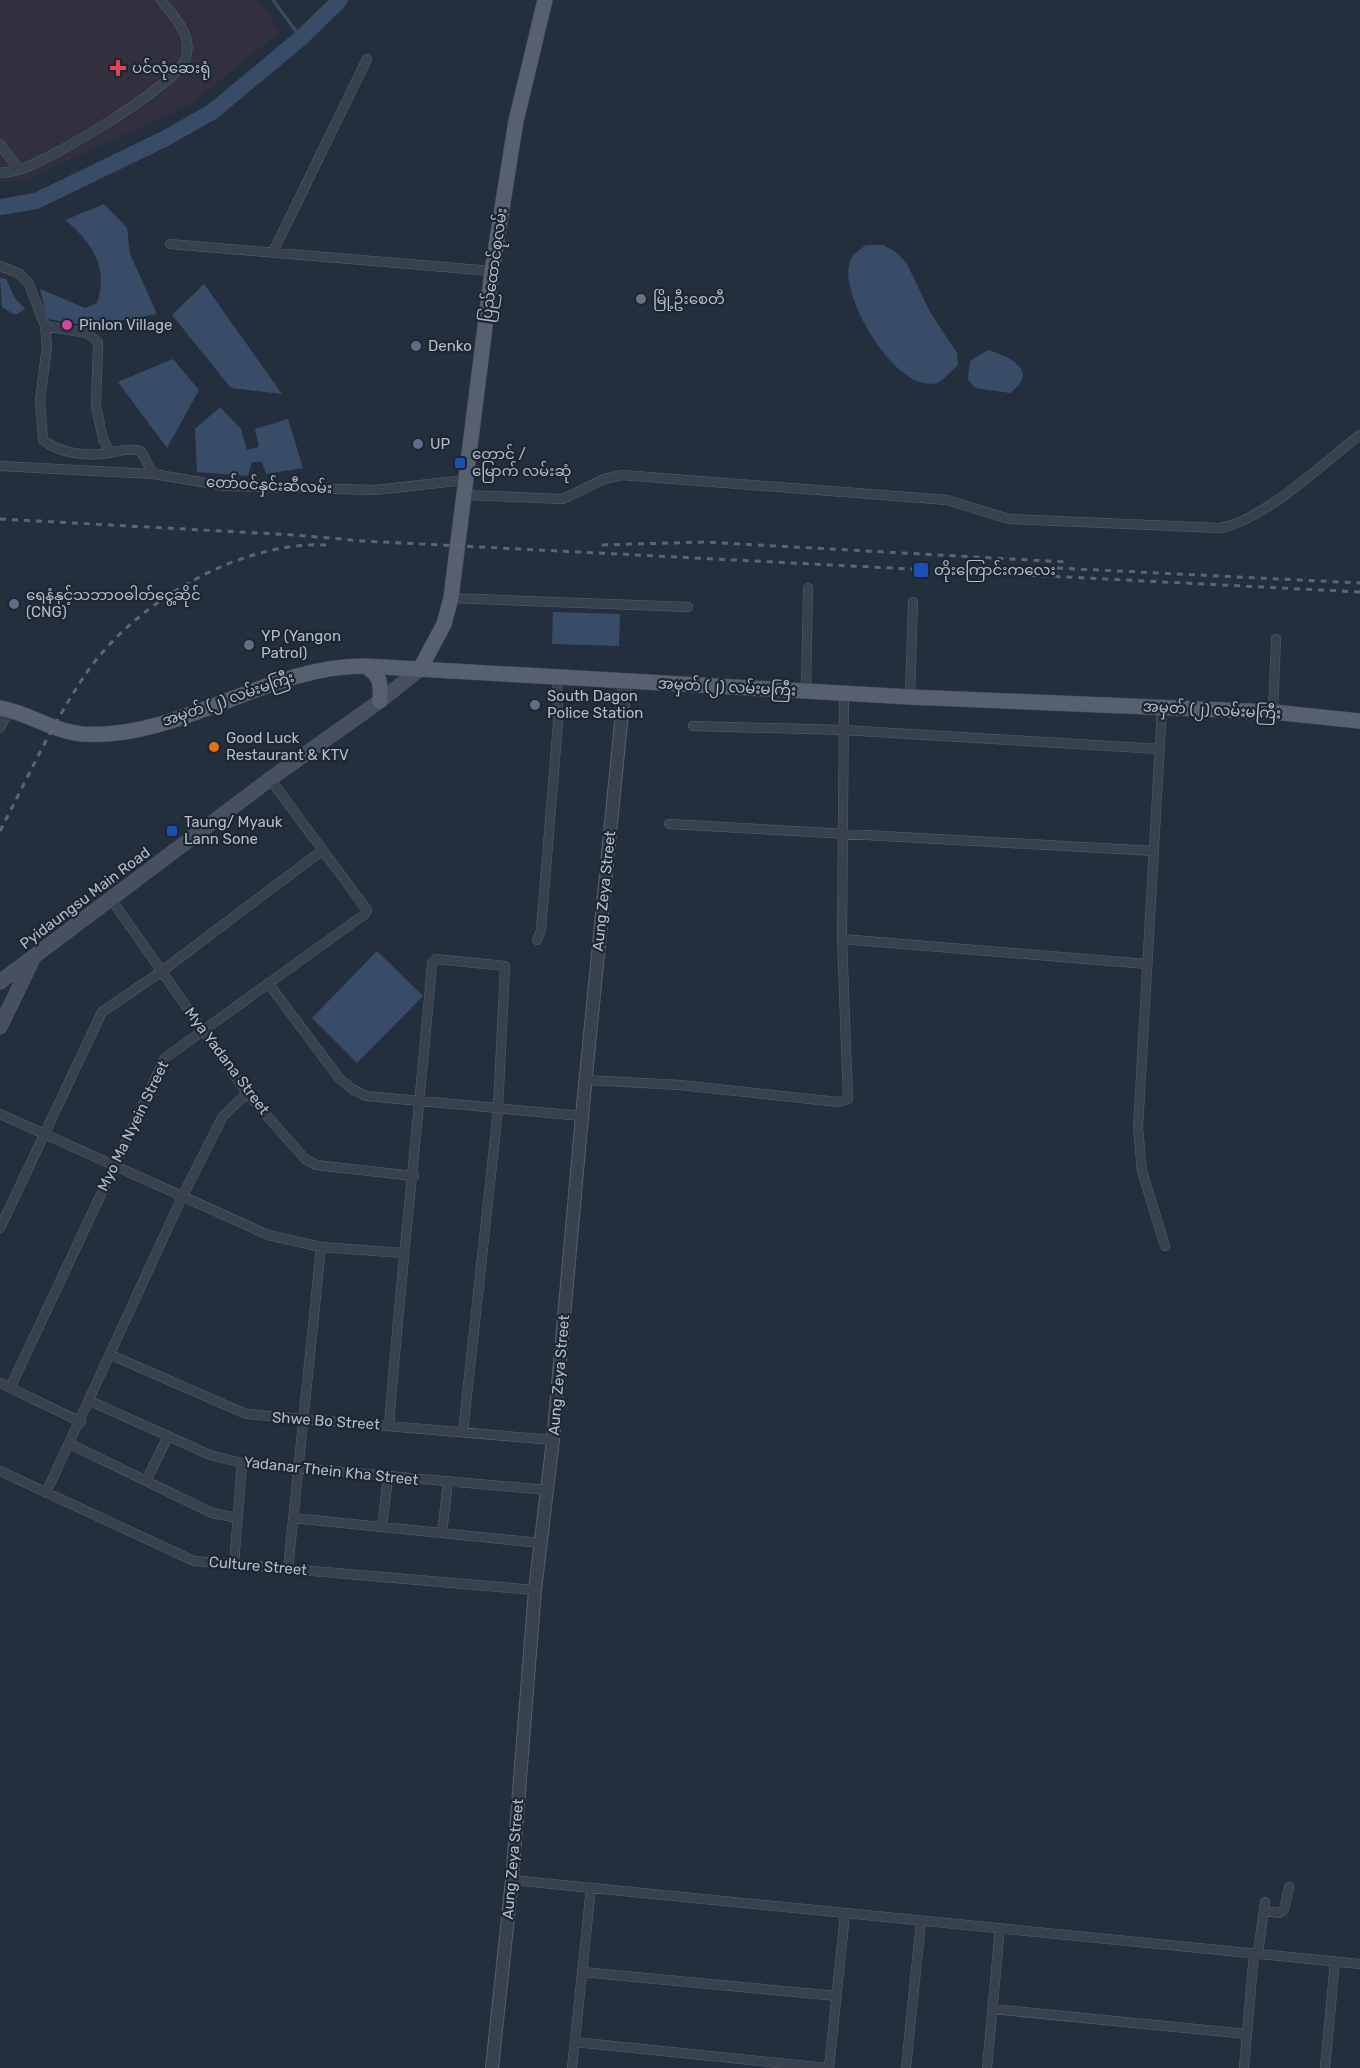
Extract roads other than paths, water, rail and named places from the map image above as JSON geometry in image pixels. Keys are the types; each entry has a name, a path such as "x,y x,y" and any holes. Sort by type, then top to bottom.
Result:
{"main road":[{"name":"ပြည်ထောင်စုလမ်း","path":"420,669 444,624 451,598 492,271 516,121 545,0"},
{"name":"အမှတ် (၂) လမ်းမကြီး","path":"4,708 52,728 82,734 110,734 165,721 297,675 343,666 365,666 844,694 1273,712 1360,721"},
{"path":"365,666 377,674 381,680 380,701"},
{"name":"Pyidaungsu Main Road","path":"0,982 420,669"},
{"path":"0,1027 33,959"}],"street":[{"path":"0,173 19,170 60,150 145,98 171,79 185,60 188,45 186,33 161,0"},
{"path":"273,252 367,58"},
{"path":"0,144 19,170"},
{"path":"170,244 492,271"},
{"path":"0,266 20,274 29,284 45,326 47,347 40,400 43,440 54,448 70,452 110,453 131,448 141,451 153,474"},
{"path":"45,326 87,333 98,342 96,406 99,424 110,453"},
{"name":"တော်ဝင်နှင်းဆီလမ်း","path":"0,466 153,474 225,486 375,490 465,488 563,499 578,494 604,479 621,475 947,500 1009,519 1220,528 1236,526 1256,515 1360,435"},
{"path":"806,692 808,588"},
{"path":"451,598 688,608"},
{"path":"910,697 913,602"},
{"path":"1273,712 1276,639"},
{"path":"537,940 541,930 558,723 557,678"},
{"name":"Aung Zeya Street","path":"492,2068 512,1880 535,1590 554,1440 582,1116 625,682"},
{"path":"586,1080 844,1101 848,1099 842,939 844,694"},
{"path":"0,728 4,708"},
{"path":"1162,708 1138,1128 1142,1171 1166,1246"},
{"path":"693,726 843,730 1160,749"},
{"path":"0,1227 98,1018 323,850 270,779"},
{"path":"669,824 1154,851"},
{"name":"Myo Ma Nyein Street","path":"10,1388 113,1164 165,1058 365,914 367,910 323,850"},
{"name":"Mya Yadana Street","path":"111,899 247,1093 312,1163 414,1176"},
{"path":"842,939 1147,964"},
{"path":"389,1426 403,1253 414,1176 432,963 436,958 505,966 498,1110 463,1432"},
{"path":"268,982 339,1078 352,1089 366,1096 420,1103 582,1116"},
{"path":"46,1493 81,1422 182,1197 223,1116 247,1093"},
{"path":"0,1114 268,1235 321,1247 403,1253"},
{"path":"288,1569 321,1247"},
{"name":"Shwe Bo Street","path":"111,1355 236,1411 304,1420 554,1440"},
{"path":"0,1383 81,1422"},
{"name":"Yadanar Thein Kha Street","path":"90,1401 210,1455 242,1463 548,1490"},
{"path":"146,1481 168,1436"},
{"path":"70,1444 212,1513 238,1518"},
{"path":"234,1564 242,1463"},
{"name":"Culture Street","path":"0,1471 194,1560 535,1590"},
{"path":"382,1527 388,1477"},
{"path":"442,1533 448,1482"},
{"path":"293,1518 540,1543"},
{"path":"512,1880 1360,1964"},
{"path":"1244,2068 1256,1953 1265,1906 1279,1913 1284,1910 1289,1887"},
{"path":"572,2068 591,1888"},
{"path":"575,2042 827,2068 845,1914"},
{"path":"906,2068 921,1921"},
{"path":"987,2068 999,1928"},
{"path":"1325,2068 1335,1962"},
{"path":"582,1972 837,1996"},
{"path":"992,2009 1247,2034"}],"water":[{"path":"104,204 127,228 130,254 157,314 91,326 47,319 40,289 85,308 97,303 101,278 96,257 83,237 65,220"},
{"path":"866,245 883,245 896,252 907,264 930,312 957,353 958,365 937,383 921,382 905,374 889,359 863,320 849,280 849,265 853,256"},
{"path":"0,278 6,279 15,298 25,309 15,315 2,307"},
{"path":"204,284 282,394 231,388 172,315"},
{"path":"988,350 1019,366 1022,378 1019,385 1010,393 975,388 968,379 970,361"},
{"path":"173,359 199,390 167,448 118,382"},
{"path":"220,407 241,429 247,450 259,447 255,429 288,419 303,468 266,474 262,462 252,462 248,476 197,472 195,429"},
{"path":"553,612 620,614 619,646 552,644"},
{"path":"377,951 423,996 357,1063 312,1018"}],"waterway":[{"path":"273,0 301,38"},
{"path":"0,207 36,201 164,139 212,112 301,38 340,0"}],"railway":[{"path":"0,519 295,535 363,541 1360,592"},
{"path":"602,545 704,542 1066,562"},
{"path":"0,831 40,752 85,675 106,649 131,624 159,602 191,582 224,566 258,554 292,547 326,545"},
{"path":"1057,568 1360,583"}],"place":[{"name":"ပင်လုံဆေးရုံ","path":"118,68"},
{"name":"မြို့ဦးစေတီ","path":"641,299"},
{"name":"Pinlon Village","path":"67,325"},
{"name":"Denko","path":"416,346"},
{"name":"UP","path":"418,444"},
{"name":"တောင် / မြောက် လမ်းဆုံ","path":"460,463"},
{"name":"တိုးကြောင်းကလေး","path":"921,570"},
{"name":"ရေနံနှင့်သဘာဝဓါတ်ငွေ့ဆိုင် (CNG)","path":"14,604"},
{"name":"YP (Yangon Patrol)","path":"249,645"},
{"name":"South Dagon Police Station","path":"535,705"},
{"name":"Good Luck Restaurant & KTV","path":"214,747"},
{"name":"Taung/ Myauk Lann Sone","path":"172,831"}]}
